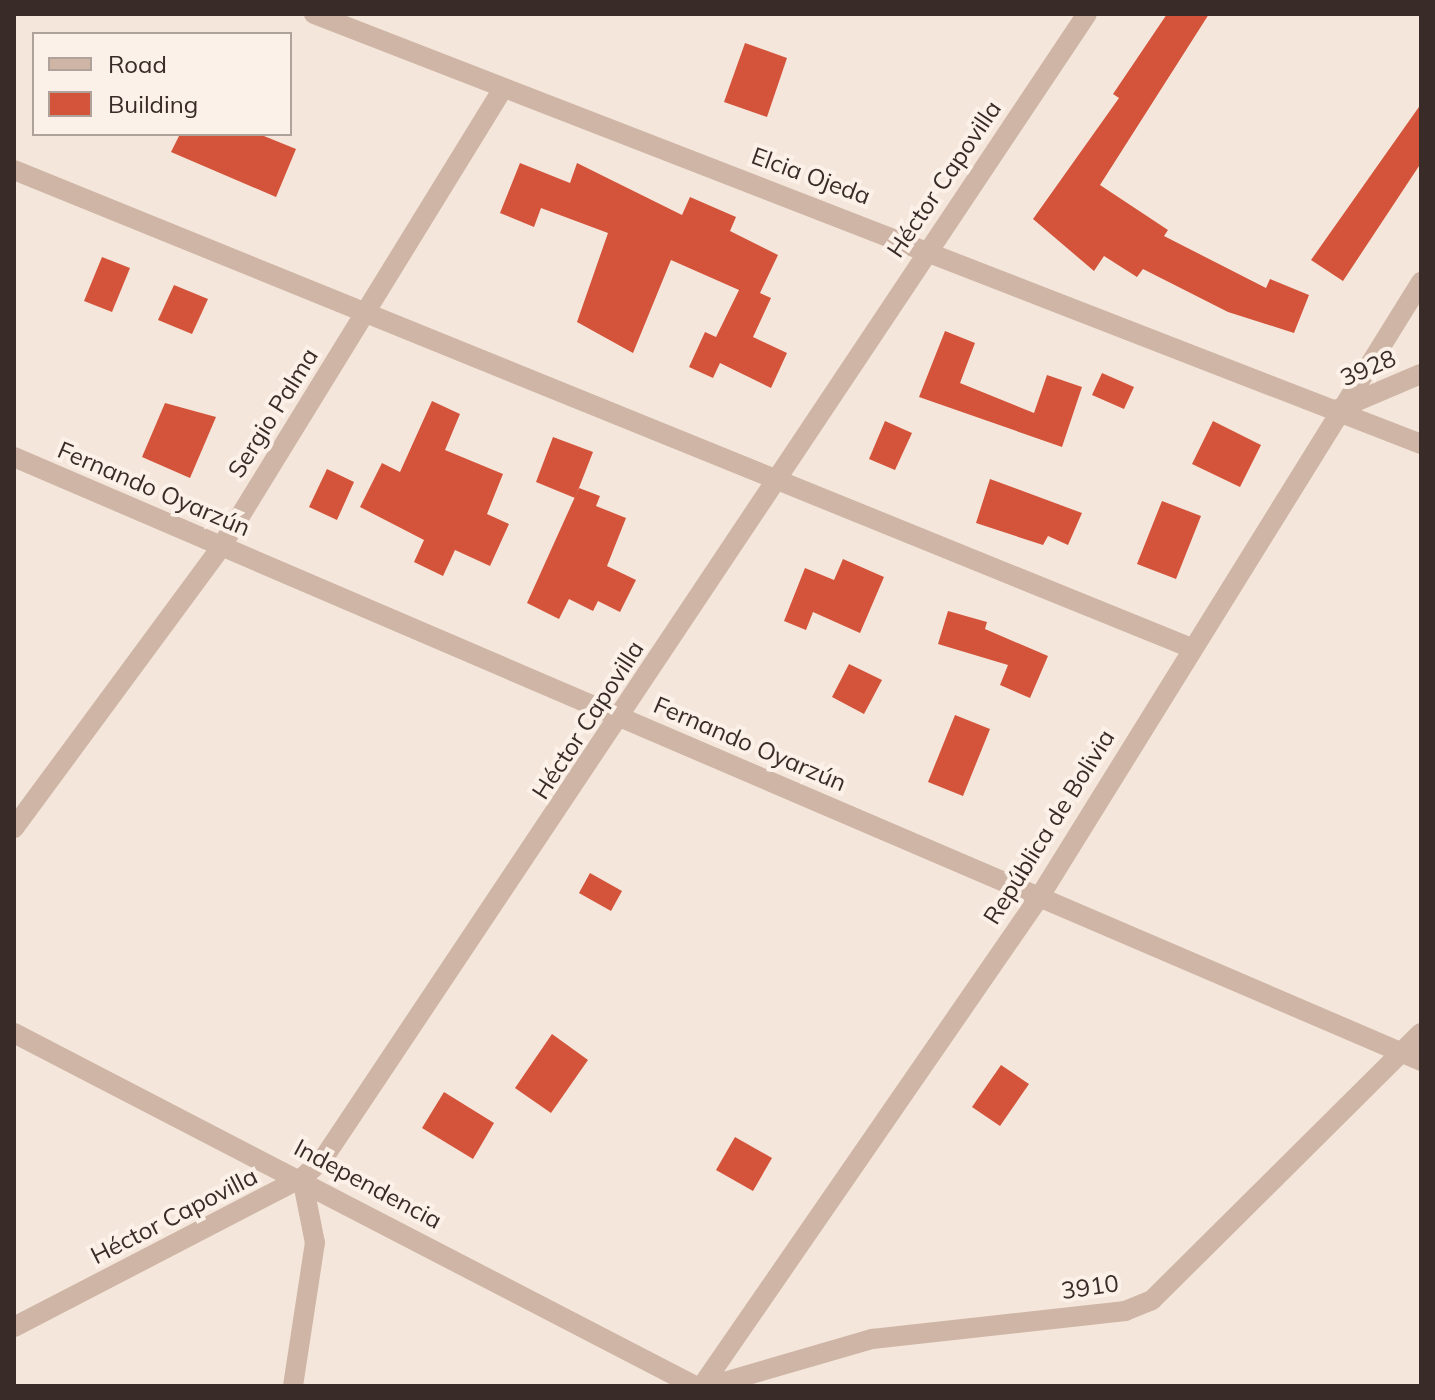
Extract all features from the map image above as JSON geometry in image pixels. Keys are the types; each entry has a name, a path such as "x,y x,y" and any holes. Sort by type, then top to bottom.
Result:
{"street":[{"name":"Elcia Ojeda","path":"314,14 502,90 930,248 1421,444"},
{"name":"Héctor Capovilla","path":"14,1327 302,1178 342,1136 622,718 775,479 1087,14"},
{"name":"Sergio Palma","path":"14,828 221,547 502,90"},
{"path":"14,170 1191,648"},
{"name":"República de Bolivia","path":"702,1386 1040,896 1336,410 1421,282"},
{"name":"3928","path":"1336,410 1421,374"},
{"name":"Fernando Oyarzún","path":"14,457 1411,1057"},
{"name":"Independencia","path":"14,1033 302,1178 695,1386"},
{"name":"3910","path":"710,1386 872,1339 1125,1311 1152,1300 1411,1057 1421,1033"},
{"path":"293,1386 315,1243 302,1178"}],"building":[{"path":"1167,14 1209,14 1100,185 1168,230 1164,236 1266,288 1270,279 1309,295 1294,333 1228,312 1143,269 1137,277 1104,256 1094,271 1033,219 1119,98 1113,94"},
{"path":"745,43 787,58 767,117 724,102"},
{"path":"1421,104 1421,163 1343,281 1311,260"},
{"path":"179,136 264,136 296,149 276,197 171,152"},
{"path":"520,163 570,183 577,163 682,215 690,197 736,217 730,231 778,255 760,293 771,298 753,337 787,353 771,388 720,363 713,378 689,367 705,332 716,337 739,290 671,260 633,353 577,322 608,233 541,208 534,227 500,213"},
{"path":"102,257 130,268 112,312 84,301"},
{"path":"174,285 208,299 192,334 158,320"},
{"path":"945,331 975,343 960,383 1034,413 1047,375 1082,387 1062,447 919,397"},
{"path":"1102,373 1134,387 1124,409 1092,395"},
{"path":"432,401 460,414 445,450 503,474 487,514 509,524 490,566 455,550 443,576 414,562 424,540 360,507 382,463 400,472"},
{"path":"165,403 216,417 190,478 142,457"},
{"path":"885,421 912,433 895,470 869,459"},
{"path":"1213,421 1261,445 1240,487 1192,464"},
{"path":"553,437 593,452 575,498 536,482"},
{"path":"327,469 354,482 337,520 309,507"},
{"path":"990,479 1082,513 1068,545 1048,536 1043,545 976,523"},
{"path":"579,488 600,496 596,506 626,518 607,566 636,580 620,612 598,601 593,611 569,599 559,619 527,603"},
{"path":"1162,501 1201,516 1176,579 1137,564"},
{"path":"843,559 884,577 860,633 813,612 806,630 784,621 805,568 834,580"},
{"path":"948,611 987,622 985,629 1048,656 1030,698 1000,685 1008,665 938,644"},
{"path":"849,664 882,680 864,714 832,697"},
{"path":"955,715 990,729 963,796 928,782"},
{"path":"590,873 622,891 611,911 579,893"},
{"path":"552,1034 588,1060 551,1113 515,1088"},
{"path":"1001,1065 1029,1084 1000,1126 972,1107"},
{"path":"444,1092 494,1123 473,1159 422,1128"},
{"path":"735,1137 772,1158 753,1191 716,1170"}]}
